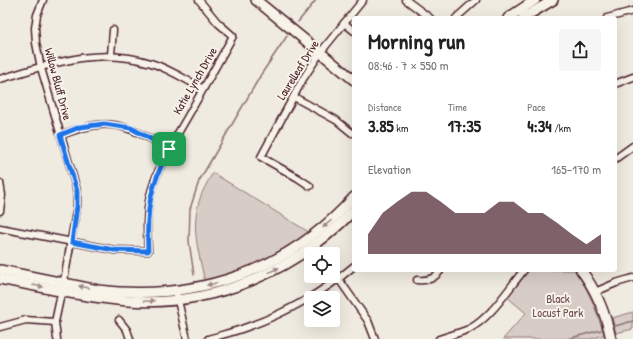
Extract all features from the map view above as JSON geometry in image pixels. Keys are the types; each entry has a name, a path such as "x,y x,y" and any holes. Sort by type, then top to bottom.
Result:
{"main road":[{"path":"256,0 266,4 320,53 352,78"},
{"path":"511,16 535,0"},
{"path":"526,16 549,1"},
{"path":"177,295 223,281 285,255 322,228 352,199"},
{"path":"0,279 115,292 177,295 211,294 226,290 259,277 289,262 328,235 352,212"},
{"path":"0,270 63,287"},
{"path":"582,272 595,292 611,339"}],"street":[{"name":"Willow Bluff Drive","path":"43,0 37,15 35,28 36,42 41,68 77,191 77,206 72,242 55,322 57,339"},
{"name":"Katie Lynch Drive","path":"72,242 114,250 148,251 147,223 150,197 158,171 233,36 218,23 199,0"},
{"name":"Laurelleaf Drive","path":"310,186 261,157 320,53 363,0"},
{"path":"406,0 427,16"},
{"path":"458,16 476,0"},
{"path":"613,16 633,10"},
{"path":"344,23 352,29"},
{"path":"111,55 113,30"},
{"path":"0,79 78,58 111,55 151,63 166,69 203,89"},
{"path":"617,83 633,77"},
{"path":"294,97 336,120 352,133"},
{"path":"60,135 91,125 118,125 131,128 169,149"},
{"path":"617,158 633,146"},
{"path":"0,183 2,195 0,211"},
{"path":"0,228 72,242"},
{"path":"340,276 352,268"},
{"path":"417,280 426,281 432,279 439,272"},
{"path":"439,339 470,328 479,322 490,312 522,272"},
{"path":"595,292 633,278"},
{"path":"340,281 368,321 375,339"},
{"path":"208,339 273,317 302,302 330,283"},
{"path":"177,295 187,339"},
{"path":"0,327 26,320 55,322"},
{"path":"119,320 127,330 130,339"}],"green space":[{"path":"213,173 311,234 256,266 205,283 196,240 196,214 199,201"},
{"name":"Black Locust Park","path":"527,272 575,272 592,301 604,335 590,339 503,339 526,313 507,297"},
{"path":"633,312 633,329 616,333 612,318"}],"waterway":[{"path":"298,22 316,0"},
{"path":"194,275 189,241 190,209 199,181 262,73 287,36"},
{"path":"615,326 633,321"},
{"path":"567,339 601,330"}],"route":[{"path":"91,125 118,125 131,128 144,134 169,149 158,171 150,197 147,223 148,251 114,250 72,242 76,220 77,191 60,135 80,127 91,125"}]}
